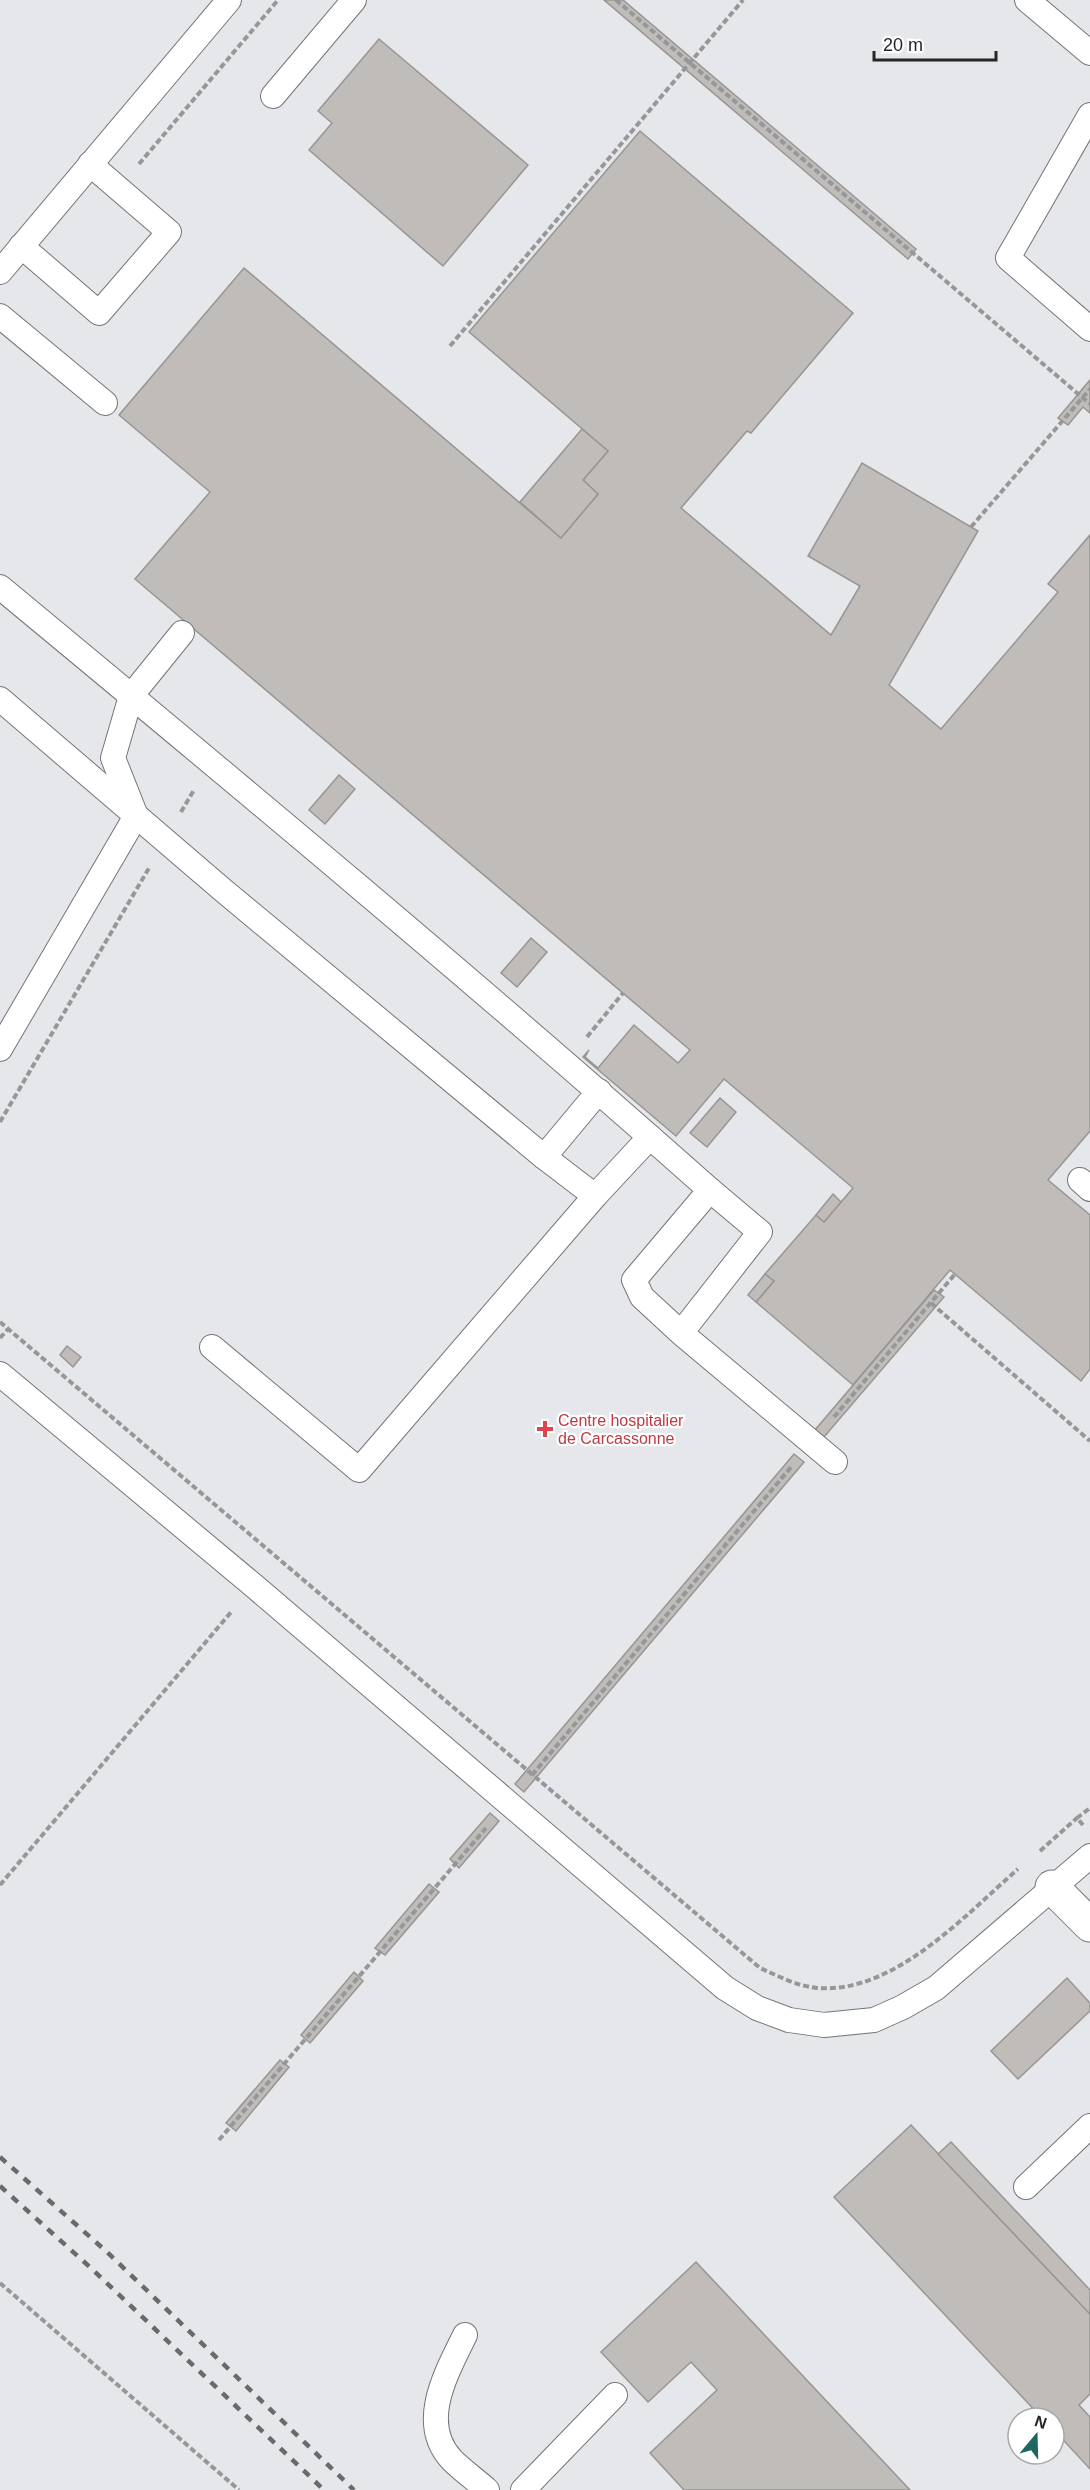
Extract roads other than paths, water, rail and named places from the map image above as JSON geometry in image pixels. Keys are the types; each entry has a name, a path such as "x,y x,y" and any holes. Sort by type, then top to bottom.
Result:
{"street":[{"path":"1052,1887 1090,1925"}],"lane":[{"path":"0,272 229,0"},
{"path":"273,96 354,0"},
{"path":"1028,0 1090,53"},
{"path":"1090,115 1008,258 1090,329"},
{"path":"21,246 99,313 169,232 90,164"},
{"path":"0,316 105,404"},
{"path":"0,587 211,761 760,1232 681,1333"},
{"path":"136,816 113,758 131,696 182,633"},
{"path":"0,699 136,816 544,1157 595,1196"},
{"path":"0,1049 136,816"},
{"path":"544,1157 599,1092"},
{"path":"212,1347 359,1470 595,1196 650,1137"},
{"path":"710,1190 634,1280 642,1297 681,1333 835,1462"},
{"path":"0,1374 253,1585 725,1988 757,2008 789,2020 824,2025 874,2020 903,2007 936,1988 1090,1856"},
{"path":"1026,2187 1090,2126"},
{"path":"465,2335 441,2389 436,2410 438,2438 451,2458 487,2490"},
{"path":"523,2490 615,2394"}],"railway":[{"path":"0,2157 107,2252 354,2490"},
{"path":"0,2186 92,2269 324,2490"}],"place":[{"name":"Centre hospitalier de Carcassonne","path":"545,1429"}]}
